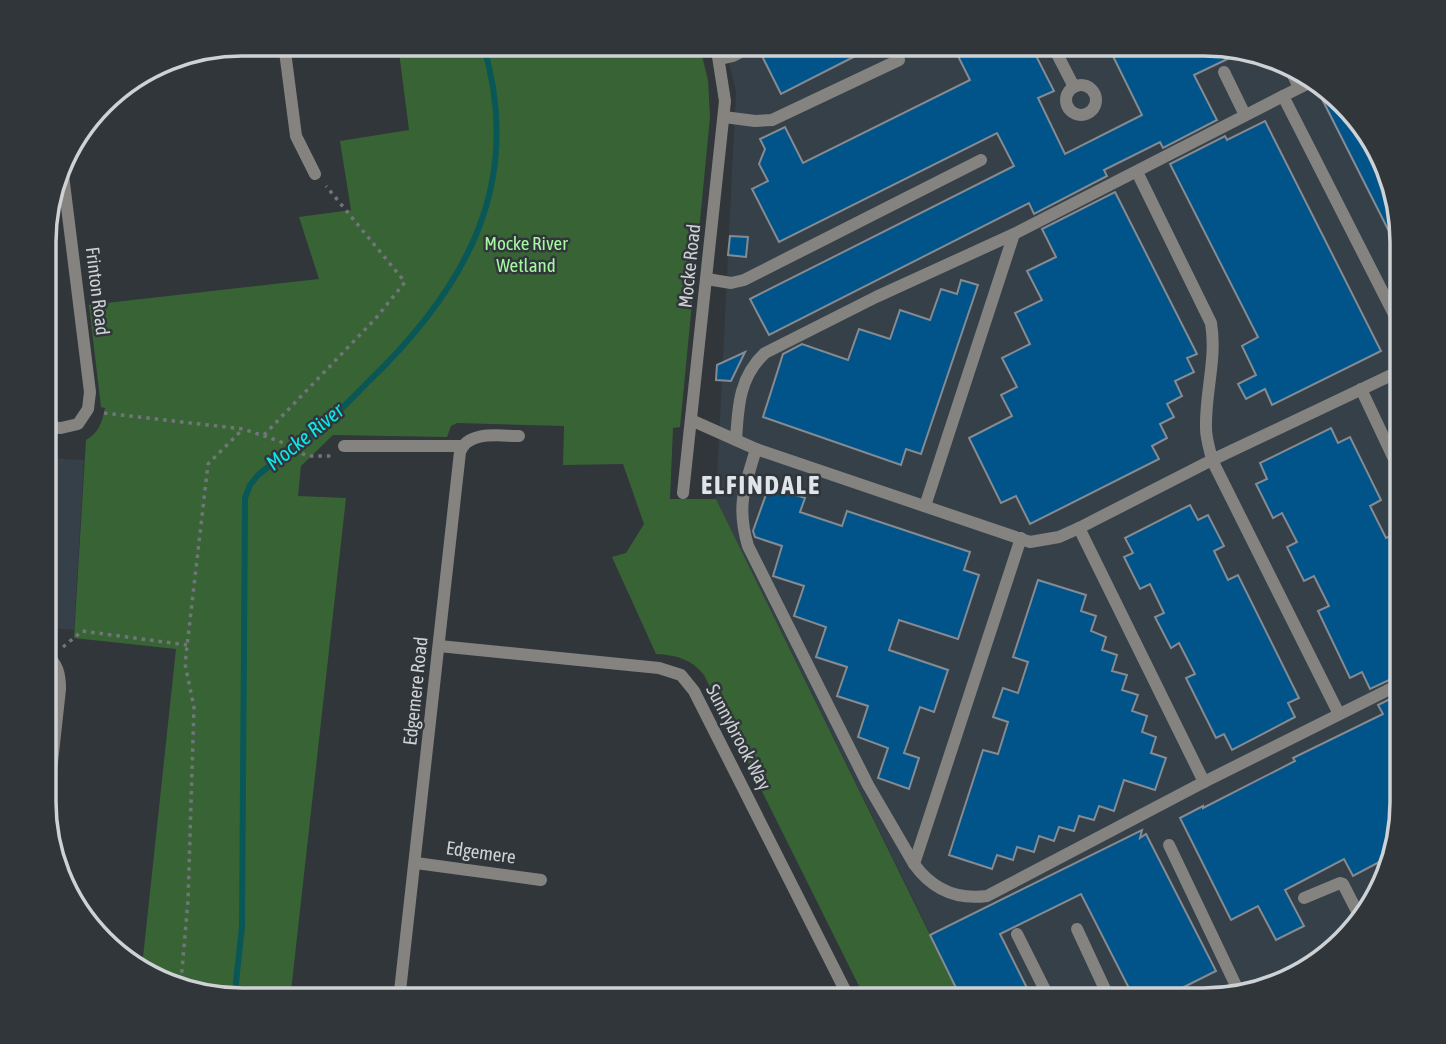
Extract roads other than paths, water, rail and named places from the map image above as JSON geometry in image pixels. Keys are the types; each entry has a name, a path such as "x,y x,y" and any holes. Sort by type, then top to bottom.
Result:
{"street":[{"path":"286,56 296,135 315,174"},
{"name":"Mocke Road","path":"683,492 724,117 725,101 719,56"},
{"path":"720,59 726,56"},
{"path":"1058,56 1074,88"},
{"path":"724,117 772,120 899,60"},
{"path":"1224,72 1245,115"},
{"path":"1296,80 1300,88"},
{"path":"736,440 740,394 746,376 765,353 876,297 1014,234 1304,86"},
{"path":"1283,96 1390,306"},
{"path":"707,279 731,283 744,280 981,160"},
{"path":"1137,172 1212,323 1214,358 1206,430 1212,460 1339,714"},
{"name":"Frinton Road","path":"56,427 78,424 86,413 90,392 65,187"},
{"path":"925,506 1014,234"},
{"path":"691,420 756,449 1030,542 1043,541 1079,528 1212,460 1390,376"},
{"path":"1361,389 1390,451"},
{"path":"344,446 463,446 469,440 485,436 519,436"},
{"name":"Edgemere Road","path":"400,988 463,446"},
{"path":"756,449 741,505 741,519 748,546 868,785 914,864 921,874 938,888 974,898 987,896 1204,782 1390,689"},
{"path":"1079,528 1204,782"},
{"path":"914,864 1021,538"},
{"name":"Sunnybrook Way","path":"439,646 659,668 681,676 694,691 844,988"},
{"path":"56,670 60,677 56,726"},
{"path":"1169,845 1235,985"},
{"name":"Edgemere","path":"416,863 541,880"},
{"path":"1304,898 1340,883 1356,908"},
{"path":"1077,929 1104,988"},
{"path":"1017,934 1045,988"}],"waterway":[{"name":"Mocke River","path":"235,988 242,927 245,498 258,475 332,418 403,346 433,309 459,270 478,230 491,187 497,142 494,95 486,56"}],"district":[{"name":"ELFINDALE","path":"761,485"}],"park label":[{"name":"Mocke River Wetland","path":"526,254"}]}
